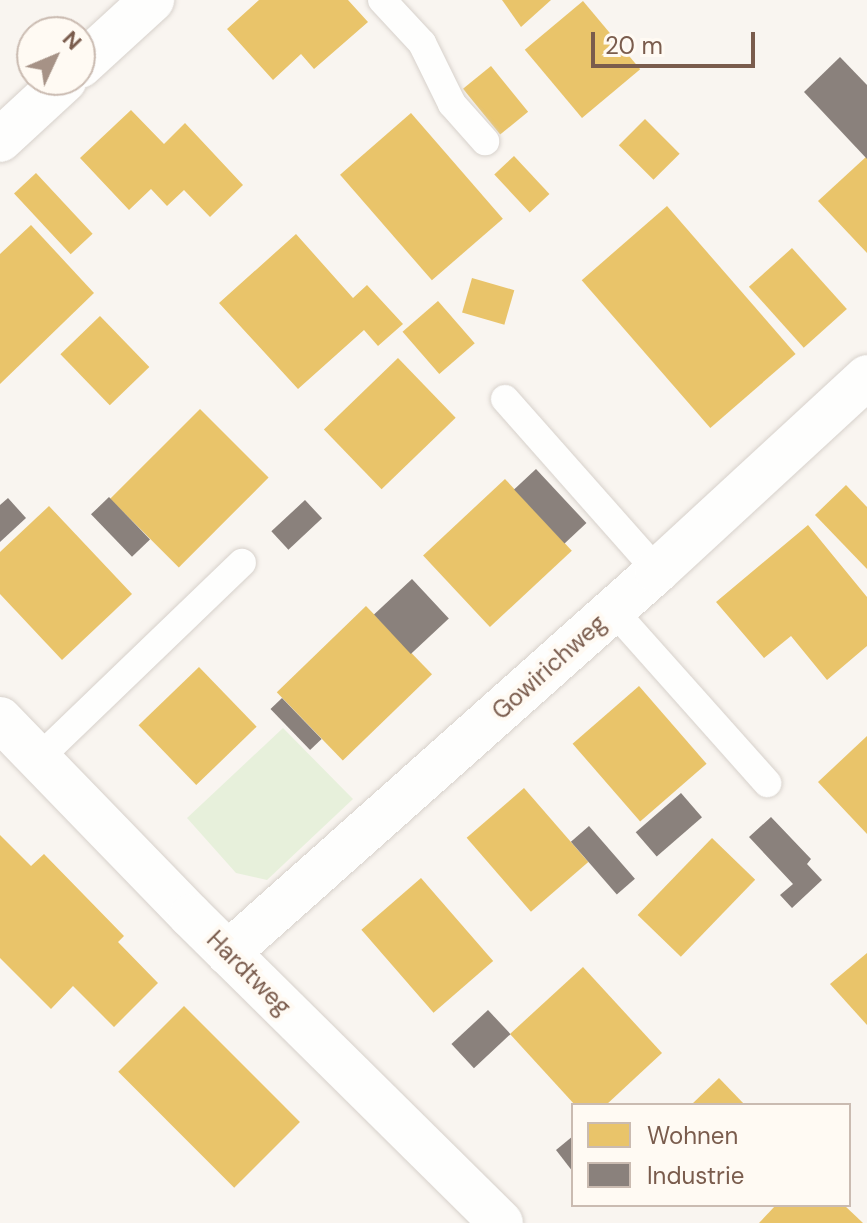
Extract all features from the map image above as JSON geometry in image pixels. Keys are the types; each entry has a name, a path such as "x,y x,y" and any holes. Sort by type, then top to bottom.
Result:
{"street":[{"path":"96,51 152,0"},
{"path":"0,140 48,96"},
{"name":"Gowirichweg","path":"228,953 657,571 867,377"},
{"name":"Hardtweg","path":"0,719 228,953 501,1223"}],"lane":[{"path":"382,0 422,43 452,104 485,141"},
{"path":"505,399 657,571"},
{"path":"38,759 242,563"},
{"path":"613,610 767,783"}],"green space":[{"path":"283,728 353,799 267,880 236,873 187,818"}],"building: Wohnen":[{"path":"259,0 348,0 368,22 314,69 301,54 273,80 227,29"},
{"path":"502,0 551,0 521,27"},
{"path":"583,1 640,69 582,118 525,50"},
{"path":"491,66 528,112 500,135 463,89"},
{"path":"131,110 164,144 185,123 243,185 210,217 184,190 167,206 151,189 129,210 80,158"},
{"path":"411,113 503,219 432,280 340,175"},
{"path":"645,119 680,154 653,180 619,145"},
{"path":"514,156 549,194 530,212 494,174"},
{"path":"867,156 867,253 818,201"},
{"path":"36,173 93,234 71,254 14,193"},
{"path":"667,206 796,354 710,428 582,280"},
{"path":"31,225 94,293 0,384 0,254"},
{"path":"296,234 353,298 367,285 403,324 378,346 364,330 298,389 219,303"},
{"path":"792,248 847,309 804,348 749,287"},
{"path":"472,278 514,290 504,325 462,313"},
{"path":"438,301 475,343 439,374 403,332"},
{"path":"100,316 149,367 110,405 60,354"},
{"path":"398,358 456,418 382,489 324,430"},
{"path":"200,409 269,478 179,567 110,499"},
{"path":"505,479 572,551 490,627 423,555"},
{"path":"846,485 867,507 867,569 815,515"},
{"path":"49,506 132,594 62,660 0,594 0,552"},
{"path":"808,525 867,597 867,646 827,680 791,636 764,658 716,602"},
{"path":"366,606 432,674 343,760 277,692"},
{"path":"199,667 257,727 196,785 139,725"},
{"path":"639,686 707,764 640,821 573,744"},
{"path":"867,736 867,834 818,782"},
{"path":"524,788 588,862 531,912 467,838"},
{"path":"0,835 31,866 44,854 124,936 118,942 158,983 114,1027 73,986 51,1009 0,958"},
{"path":"712,838 755,880 681,957 638,915"},
{"path":"421,878 493,961 434,1013 361,930"},
{"path":"867,953 867,1025 830,984"},
{"path":"583,967 662,1053 608,1103 573,1103 510,1034"},
{"path":"184,1006 300,1122 234,1188 118,1072"},
{"path":"719,1078 743,1103 693,1103"},
{"path":"774,1207 846,1207 863,1223 759,1223"}],"building: Industrie":[{"path":"840,57 867,85 867,159 804,92"},
{"path":"536,469 586,523 565,544 514,489"},
{"path":"109,497 150,539 132,557 91,514"},
{"path":"8,498 26,518 0,542 0,505"},
{"path":"305,500 322,518 288,550 271,531"},
{"path":"412,579 449,618 411,654 374,614"},
{"path":"282,698 322,739 310,750 270,709"},
{"path":"681,793 702,817 657,857 636,832"},
{"path":"771,817 811,859 807,864 822,880 792,908 780,895 793,884 749,837"},
{"path":"589,826 635,879 617,895 571,842"},
{"path":"488,1010 511,1034 474,1068 451,1044"},
{"path":"571,1138 571,1169 556,1150"}]}
